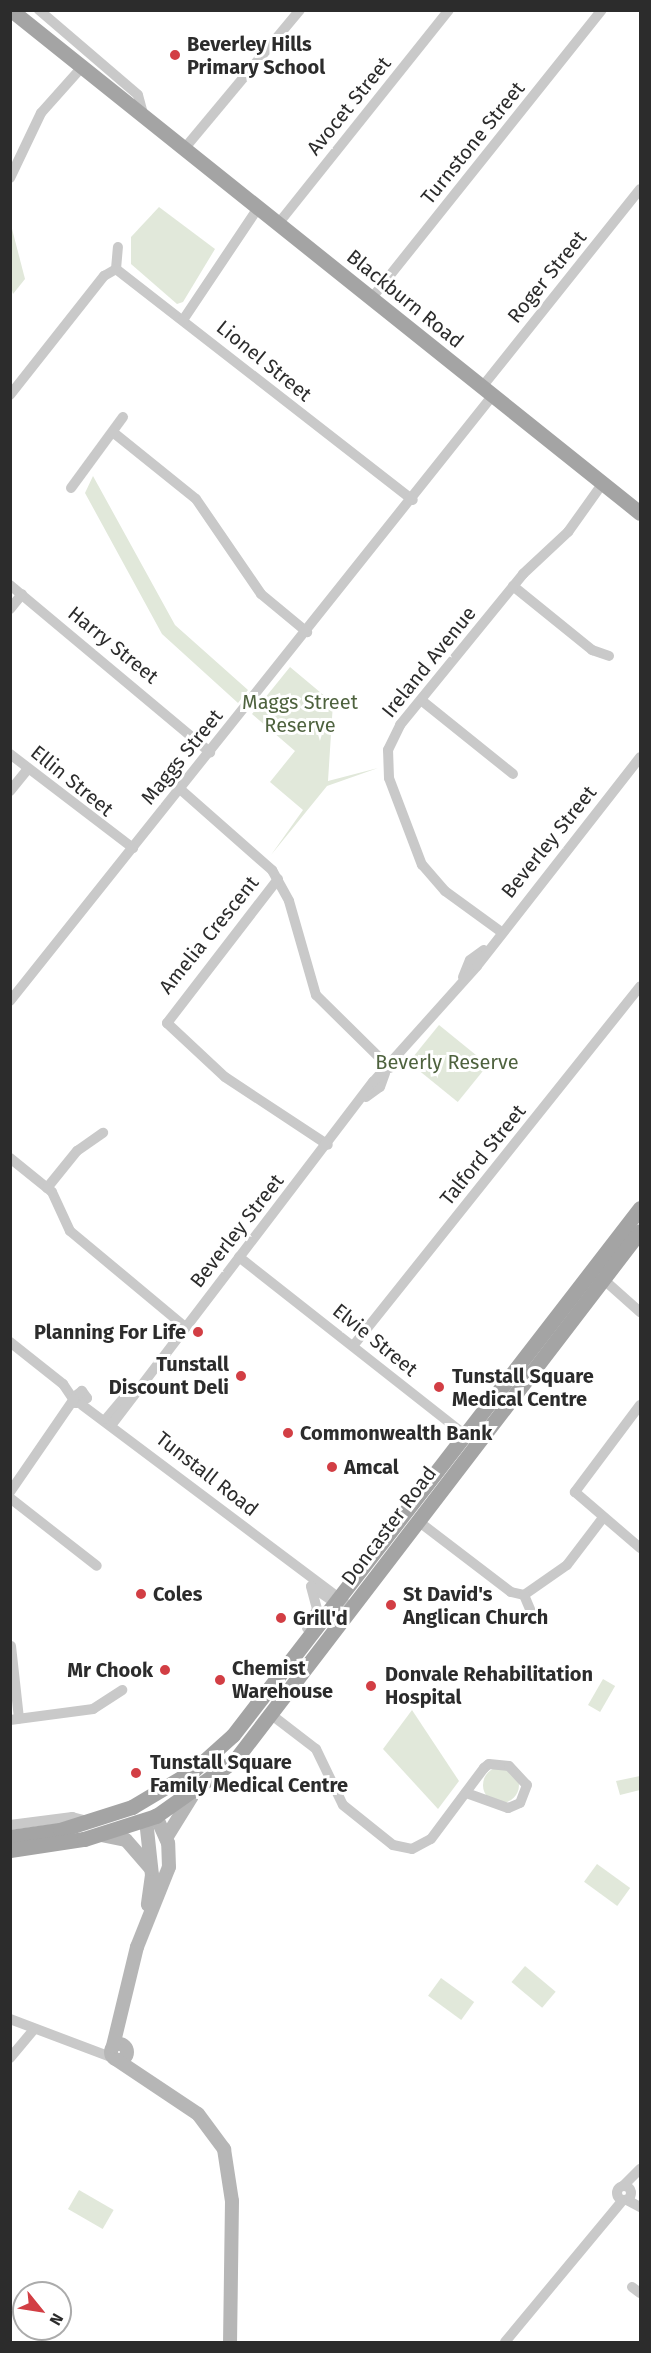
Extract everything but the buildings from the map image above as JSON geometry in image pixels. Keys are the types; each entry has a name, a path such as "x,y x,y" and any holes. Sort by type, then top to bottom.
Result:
{"main road":[{"name":"Blackburn Road","path":"11,10 640,513"},
{"name":"Doncaster Road","path":"10,1850 100,1835 151,1818 192,1796 215,1778 273,1716 352,1612 597,1279 640,1208"},
{"name":"Doncaster Road","path":"10,1837 90,1822 146,1800 194,1770 273,1688 464,1434 640,1231"},
{"path":"194,1770 199,1780 215,1778"},
{"path":"166,1838 192,1796"},
{"path":"144,1927 152,1871 151,1818 146,1800"},
{"path":"151,1818 166,1838 170,1852 167,1873 144,1927 121,2006 119,2052 148,2082 198,2114 224,2149 232,2201 230,2343"},
{"path":"100,1835 128,1842 152,1871"},
{"path":"150,1849 170,1852"}],"street":[{"name":"Blackburn Road","path":"39,10 138,95 144,117"},
{"path":"187,152 300,10"},
{"name":"Avocet Street","path":"278,224 449,10"},
{"name":"Turnstone Street","path":"371,299 602,10"},
{"path":"10,178 41,113 79,65"},
{"name":"Roger Street","path":"491,394 640,189"},
{"path":"183,320 258,208"},
{"path":"10,395 104,276 116,269 118,248"},
{"name":"Lionel Street","path":"116,269 412,502"},
{"name":"Maggs Street","path":"10,1001 474,425 491,394"},
{"path":"71,488 114,433 123,417"},
{"path":"114,433 196,499 261,594 307,632"},
{"name":"Ireland Avenue","path":"498,933 474,914 422,865 389,778 390,744 421,700 513,586 585,511 605,485"},
{"name":"Harry Street","path":"10,585 212,749"},
{"path":"513,586 592,650 609,656"},
{"path":"10,609 22,594"},
{"path":"421,700 513,774"},
{"name":"Ellin Street","path":"10,754 131,850"},
{"name":"Beverley Street","path":"106,1418 136,1387 366,1097 373,1082 391,1067 462,978 470,960 484,950 640,757"},
{"path":"10,791 28,769"},
{"path":"178,791 278,879 312,988 333,1016 391,1067"},
{"name":"Amelia Crescent","path":"278,879 167,1023 225,1077 300,1126 326,1147"},
{"name":"Talford Street","path":"353,1346 640,986"},
{"path":"47,1188 77,1151 103,1133"},
{"path":"10,1158 47,1188 70,1231 186,1324"},
{"name":"Elvie Street","path":"240,1255 464,1434"},
{"path":"597,1279 640,1312"},
{"name":"Tunstall Road","path":"10,1342 79,1399 352,1612"},
{"path":"10,1492 79,1399"},
{"path":"640,1404 576,1487 579,1500 640,1548"},
{"path":"10,1498 98,1566"},
{"path":"418,1521 511,1592 524,1595 567,1565 602,1519"},
{"name":"Tunstall Road","path":"293,1566 312,1587 338,1602"},
{"path":"273,1688 315,1617 312,1587"},
{"path":"524,1595 533,1616"},
{"path":"11,1646 15,1720 93,1709 122,1690"},
{"path":"273,1716 316,1749 343,1804 393,1845 412,1849 431,1839 466,1792 494,1762 509,1766 527,1785 523,1799 508,1808 466,1792"},
{"path":"10,1824 72,1817 90,1822"},
{"path":"10,2019 88,2051 119,2052"},
{"path":"10,2058 34,2029"},
{"path":"625,2194 640,2169"},
{"path":"509,2341 640,2174"},
{"path":"625,2194 640,2205"}],"green space":[{"path":"159,207 215,249 183,302 177,304 131,264 131,237"},
{"path":"11,225 25,279 13,294 10,283"},
{"path":"93,476 175,625 248,690 238,703 162,634 85,493"},
{"name":"Maggs Street Reserve","path":"290,667 333,703 328,781 378,768 327,786 271,855 303,810 270,782 295,751 252,714"},
{"name":"Beverly Reserve","path":"439,1025 488,1065 458,1102 409,1062"},
{"path":"603,1679 615,1686 600,1712 588,1705"},
{"path":"412,1710 459,1781 438,1809 383,1749"},
{"path":"501,1767 514,1772 519,1785 514,1798 501,1803 488,1798 483,1785 488,1772"},
{"path":"640,1776 640,1790 620,1795 616,1781"},
{"path":"597,1864 630,1888 617,1906 584,1882"},
{"path":"525,1966 556,1992 542,2008 512,1982"},
{"path":"441,1978 474,2002 461,2020 428,1996"},
{"path":"79,2190 114,2210 103,2229 68,2209"}],"place":[{"name":"Beverley Hills Primary School","path":"175,55"},
{"name":"Planning For Life","path":"198,1332"},
{"name":"Tunstall Discount Deli","path":"241,1376"},
{"name":"Tunstall Square Medical Centre","path":"439,1387"},
{"name":"Commonwealth Bank","path":"288,1433"},
{"name":"Amcal","path":"332,1467"},
{"name":"Coles","path":"141,1594"},
{"name":"St David's Anglican Church","path":"391,1605"},
{"name":"Grill'd","path":"281,1618"},
{"name":"Mr Chook","path":"165,1670"},
{"name":"Chemist Warehouse","path":"220,1680"},
{"name":"Donvale Rehabilitation Hospital","path":"371,1686"},
{"name":"Tunstall Square Family Medical Centre","path":"136,1773"}]}
